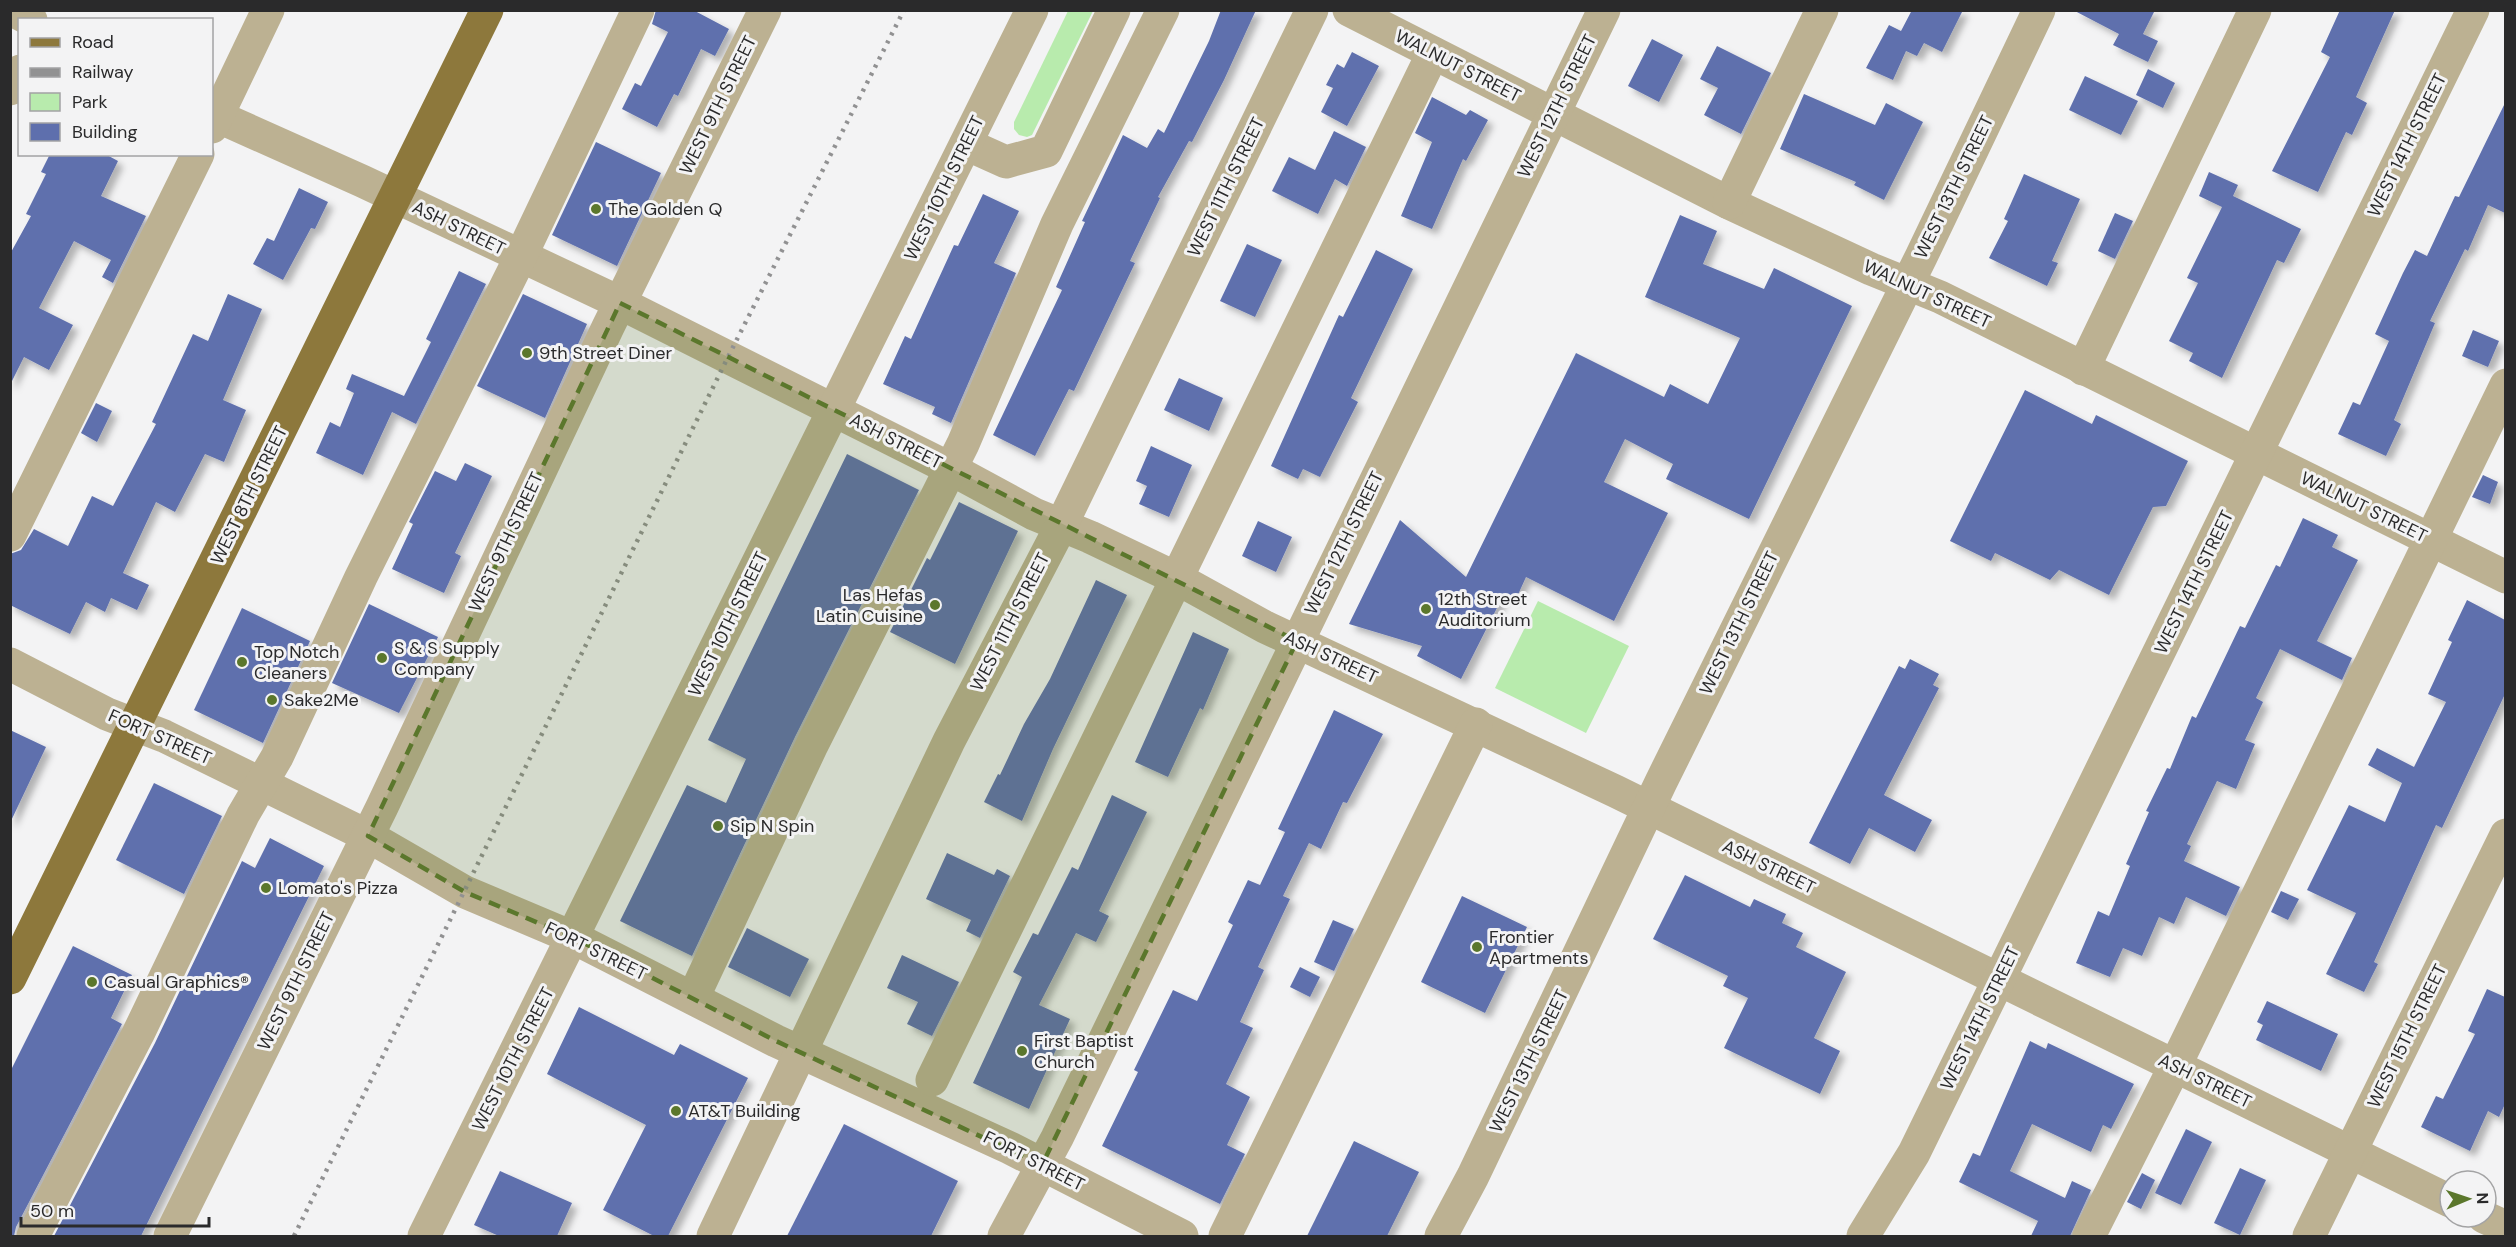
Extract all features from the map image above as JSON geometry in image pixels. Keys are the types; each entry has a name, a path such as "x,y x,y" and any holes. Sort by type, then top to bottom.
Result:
{"main road":[{"name":"WEST 8TH STREET","path":"10,978 487,10"}],"street":[{"path":"12,10 27,18"},
{"path":"213,119 268,10"},
{"path":"33,1236 138,1034 261,784 277,757 361,577 519,258 638,10"},
{"name":"WEST 9TH STREET","path":"170,1236 368,836 620,303 765,10"},
{"name":"WEST 10TH STREET","path":"424,1236 574,938 1032,10"},
{"path":"966,144 1006,162 1046,151 1114,10"},
{"path":"693,998 813,745 951,469 1057,224 1162,10"},
{"name":"WEST 11TH STREET","path":"712,1236 949,741 1061,526 1312,10"},
{"name":"WALNUT STREET","path":"1349,10 1729,203 1940,297 2505,577"},
{"name":"WEST 12TH STREET","path":"1004,1236 1042,1165 1604,10"},
{"path":"1729,203 1822,10"},
{"name":"WEST 13TH STREET","path":"1441,1236 1473,1176 1666,772 1907,284 2039,10"},
{"path":"2083,369 2255,10"},
{"name":"WEST 14TH STREET","path":"1863,1236 1914,1153 2473,10"},
{"path":"932,1080 1433,53"},
{"path":"10,89 18,74"},
{"name":"ASH STREET","path":"213,119 396,197 519,258 620,303 834,409 1061,526 1176,578 1296,641 1650,808 2438,1195"},
{"path":"10,535 197,156"},
{"path":"2089,1236 2175,1066 2505,385"},
{"name":"FORT STREET","path":"10,664 368,836 465,892 574,938 801,1053 1042,1165 1182,1236"},
{"path":"1225,1236 1476,724"},
{"name":"WEST 15TH STREET","path":"2309,1236 2505,835"}],"highlighted area":[{"path":"620,303 1297,641 1042,1165 776,1041 574,938 465,892 368,836"}],"green space":[{"path":"1068,11 1093,11 1032,135 1027,137 1019,135 1014,129 1014,122"},
{"path":"1538,601 1629,646 1586,733 1495,688"}],"building":[{"path":"656,10 693,10 729,29 715,56 701,49 678,96 674,94 657,127 622,109 635,83 641,86 668,32 652,24"},
{"path":"1221,10 1256,10 1192,142 1189,141 1158,197 1160,198 1130,261 1135,263 1074,391 1069,389 1035,456 993,435 1062,290 1056,287 1085,222 1082,221 1123,135 1147,148 1158,129 1164,133 1209,41"},
{"path":"1912,10 1963,10 1942,52 1924,43 1917,56 1906,51 1893,80 1866,68 1889,25 1901,31"},
{"path":"2073,10 2155,10 2143,34 2158,41 2148,62 2113,45 2119,34"},
{"path":"2340,10 2395,10 2356,97 2367,103 2352,135 2346,132 2318,192 2272,171 2330,57 2321,52"},
{"path":"1652,39 1683,55 1659,102 1628,86"},
{"path":"1717,46 1771,73 1741,134 1704,115 1718,88 1700,79"},
{"path":"1352,52 1379,66 1347,126 1321,112 1333,88 1326,85 1337,64 1344,68"},
{"path":"2148,69 2175,83 2163,108 2136,95"},
{"path":"2085,76 2138,101 2121,135 2069,110"},
{"path":"1804,94 1875,125 1886,103 1923,122 1884,200 1854,185 1856,182 1780,149"},
{"path":"1432,97 1466,115 1470,110 1488,120 1466,161 1463,159 1432,229 1401,216 1432,142 1415,133"},
{"path":"2505,103 2505,213 2488,205 2468,251 2465,249 2430,321 2435,323 2394,420 2401,424 2386,456 2338,434 2353,402 2360,405 2389,341 2375,334 2403,273 2415,250 2427,256 2455,196 2459,197"},
{"path":"1334,131 1366,147 1347,186 1335,179 1318,214 1272,191 1289,157 1315,170"},
{"name":"The Golden Q","path":"596,142 661,173 617,266 552,235"},
{"path":"49,156 109,156 118,161 101,196 146,216 113,283 102,277 111,260 74,241 39,308 73,325 49,370 24,357 10,385 10,254 31,216 26,214 46,174 41,172"},
{"path":"2209,172 2238,185 2233,196 2301,229 2284,263 2277,260 2222,378 2189,361 2193,353 2169,341 2198,283 2187,278 2222,207 2199,196"},
{"path":"2024,174 2080,199 2052,261 2058,263 2047,286 1989,258 2008,221 2004,219"},
{"path":"299,188 328,202 315,229 311,228 283,280 253,264 267,238 274,241"},
{"path":"983,194 1019,211 994,263 1016,273 951,423 932,414 935,407 883,384 905,336 911,339 954,245 958,246"},
{"path":"2115,213 2133,221 2115,259 2098,251"},
{"path":"1680,215 1717,231 1703,264 1764,289 1774,268 1852,306 1749,519 1666,479 1673,464 1625,439 1604,482 1668,513 1614,621 1526,577 1516,599 1504,594 1461,679 1417,656 1422,646 1349,624 1400,520 1466,577 1576,353 1664,397 1670,384 1708,404 1740,338 1645,297"},
{"path":"1247,244 1282,260 1255,317 1220,301"},
{"path":"1376,250 1413,269 1351,398 1358,402 1320,477 1303,469 1298,479 1271,466 1339,315 1343,317"},
{"path":"459,271 486,284 416,424 392,412 363,475 316,453 330,422 340,427 354,393 346,389 352,374 404,396 431,342 426,339"},
{"path":"228,294 262,309 223,400 246,410 224,462 205,454 175,512 156,502 123,573 149,585 137,610 111,598 105,612 86,602 70,634 10,605 10,554 21,550 34,529 68,546 92,496 113,506 156,424 152,422 193,334 208,341"},
{"name":"9th Street Diner","path":"523,294 587,324 545,418 477,386"},
{"path":"2473,330 2499,341 2488,367 2462,356"},
{"path":"1179,378 1223,398 1209,431 1164,410"},
{"path":"2025,390 2092,424 2096,415 2188,461 2166,506 2153,507 2109,595 2059,570 2050,580 1995,553 1991,561 1950,541"},
{"path":"96,403 112,411 97,442 81,433"},
{"path":"1151,446 1192,465 1169,517 1139,504 1147,486 1136,481"},
{"path":"847,454 919,490 795,737 692,956 620,921 687,785 726,803 746,759 708,740"},
{"path":"465,463 492,476 455,553 461,556 444,593 392,569 413,524 409,522 435,471 456,481"},
{"path":"2483,475 2498,482 2490,504 2472,497"},
{"name":"Las Hefas Latin Cuisine","path":"959,502 1018,531 955,664 890,632 927,558 930,560"},
{"path":"2303,518 2338,535 2332,547 2358,560 2317,641 2352,658 2342,680 2280,649 2256,698 2263,702 2245,740 2255,744 2236,789 2217,781 2187,844 2191,846 2184,861 2240,887 2226,916 2186,897 2174,924 2159,917 2142,956 2123,948 2110,977 2076,963 2098,911 2109,916 2130,866 2126,864 2149,812 2146,811 2167,768 2170,769 2192,716 2196,718 2240,626 2245,628 2276,565 2280,567"},
{"path":"1258,521 1292,537 1276,572 1242,556"},
{"path":"1096,580 1127,595 1053,749 1022,821 984,802 1050,679"},
{"path":"2467,600 2505,620 2505,694 2442,828 2436,825 2374,962 2378,964 2364,992 2326,974 2356,913 2307,890 2349,805 2385,822 2402,783 2368,765 2377,748 2414,767 2446,702 2428,694 2452,642 2448,640"},
{"name":"S & S Supply Company","path":"369,604 438,637 399,713 332,683"},
{"name":"Top Notch Cleaners","path":"242,608 310,641 263,743 194,710"},
{"path":"1193,632 1229,649 1203,710 1200,708 1168,777 1135,762"},
{"path":"1910,659 1939,674 1933,685 1939,688 1884,795 1932,820 1915,852 1869,828 1850,864 1809,843 1899,666 1905,669"},
{"path":"1334,710 1383,734 1347,803 1343,802 1321,849 1309,843 1283,896 1290,899 1258,967 1264,970 1240,1022 1253,1028 1226,1084 1250,1097 1227,1145 1245,1154 1220,1204 1102,1146 1138,1072 1134,1070 1173,990 1197,1001 1233,925 1228,922 1248,880 1260,885 1285,832 1278,829"},
{"path":"10,730 46,747 10,823"},
{"path":"154,783 222,816 184,894 116,860"},
{"path":"1112,795 1147,812 1099,911 1109,916 1096,942 1076,933 1039,1005 1070,1019 1029,1109 973,1083 1022,977 1013,972 1033,933 1038,935 1072,867 1078,870"},
{"path":"270,838 324,866 141,1236 54,1236 155,1043 242,861 255,868"},
{"path":"947,853 994,875 997,869 1010,876 980,938 966,931 971,920 926,899"},
{"path":"1685,875 1750,907 1754,899 1786,914 1782,923 1803,933 1796,947 1846,972 1814,1038 1840,1051 1820,1094 1724,1048 1748,998 1723,986 1728,976 1653,939"},
{"path":"2281,891 2299,899 2288,920 2271,912"},
{"name":"Frontier Apartments","path":"1462,896 1527,927 1485,1013 1421,982"},
{"path":"1333,920 1354,929 1334,971 1314,962"},
{"path":"747,928 809,959 790,997 728,967"},
{"path":"73,946 132,975 111,1018 122,1024 16,1227 14,1236 10,1236 10,1072"},
{"path":"902,955 959,982 932,1036 907,1024 918,1002 887,988"},
{"path":"1300,967 1320,977 1310,997 1290,987"},
{"path":"2487,989 2505,997 2505,1104 2499,1117 2488,1111 2470,1151 2421,1127 2436,1096 2443,1099 2475,1034 2468,1031"},
{"path":"2267,1001 2338,1034 2321,1071 2256,1040 2263,1025 2257,1022"},
{"name":"AT&T Building","path":"579,1007 674,1055 680,1044 748,1078 668,1236 654,1236 603,1210 646,1125 547,1074"},
{"path":"2030,1041 2046,1049 2048,1043 2134,1084 2111,1129 2103,1125 2091,1152 2032,1124 2010,1171 2065,1198 2072,1181 2091,1190 2070,1236 2031,1236 2038,1221 1959,1182 1973,1153 1980,1156"},
{"path":"844,1124 958,1181 931,1236 787,1236"},
{"path":"2186,1129 2212,1142 2181,1205 2155,1193"},
{"path":"1354,1141 1419,1172 1387,1236 1307,1236"},
{"path":"2240,1168 2266,1180 2240,1235 2214,1223"},
{"path":"500,1171 572,1203 557,1236 499,1236 474,1225"},
{"path":"2142,1173 2155,1180 2141,1209 2127,1202"}],"railway":[{"path":"294,1236 728,357 904,10"}],"place":[{"name":"The Golden Q","path":"596,209"},
{"name":"9th Street Diner","path":"527,353"},
{"name":"Las Hefas Latin Cuisine","path":"935,605"},
{"name":"12th Street Auditorium","path":"1426,609"},
{"name":"S & S Supply Company","path":"382,658"},
{"name":"Top Notch Cleaners","path":"242,662"},
{"name":"Sake2Me","path":"272,700"},
{"name":"Sip N Spin","path":"718,826"},
{"name":"Lomato's Pizza","path":"266,888"},
{"name":"Frontier Apartments","path":"1477,947"},
{"name":"Casual Graphics®","path":"92,982"},
{"name":"First Baptist Church","path":"1022,1051"},
{"name":"AT&T Building","path":"676,1111"}]}
